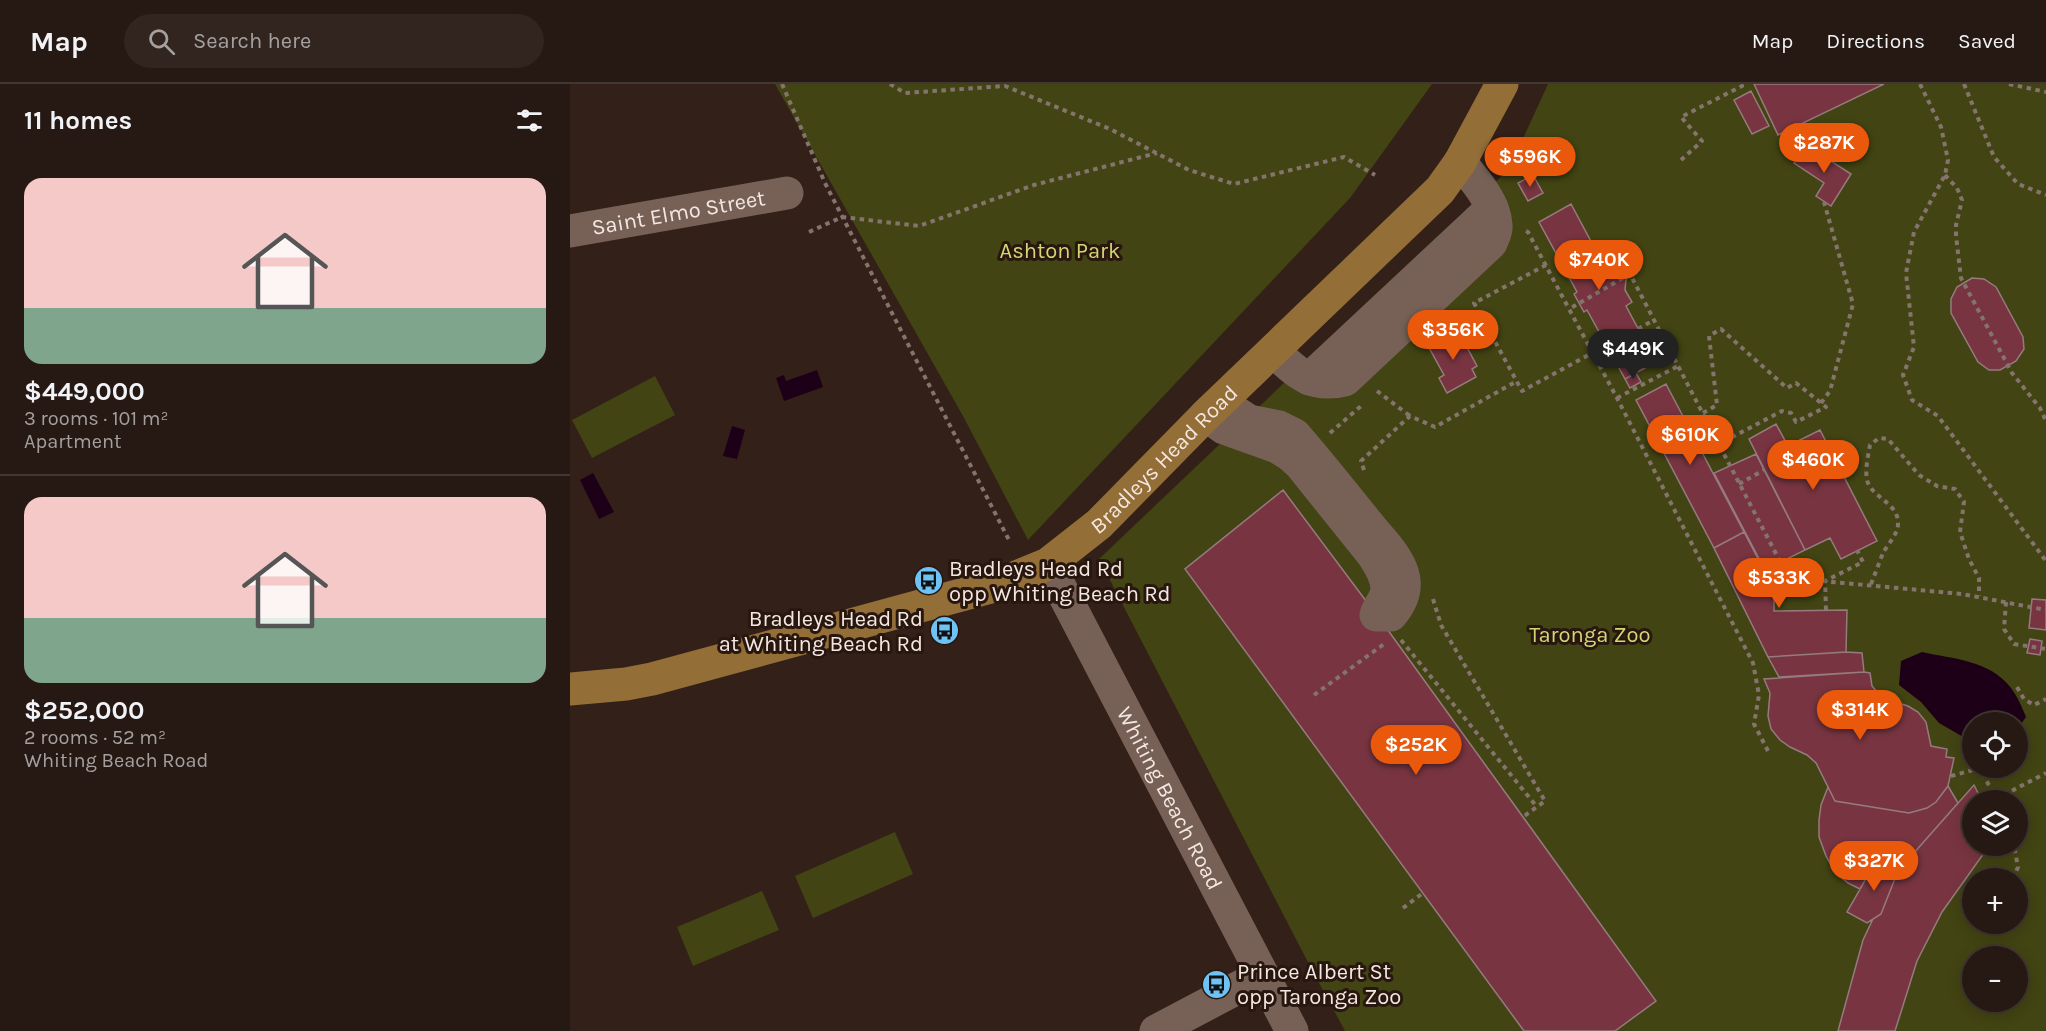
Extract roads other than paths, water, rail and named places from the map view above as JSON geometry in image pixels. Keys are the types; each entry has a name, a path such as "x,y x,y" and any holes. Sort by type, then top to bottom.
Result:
{"main road":[{"name":"Bradleys Head Road","path":"570,689 626,684 652,679 994,586 1048,564 1099,524 1214,407 1440,190 1460,162 1502,84"}],"street":[{"path":"1274,351 1290,367 1309,379 1494,217 1475,180 1460,162"},
{"name":"Saint Elmo Street","path":"570,231 787,192"},
{"path":"1214,407 1234,411 1249,421 1279,427 1296,435 1387,548 1401,570 1404,597 1391,615 1376,615 1386,594 1383,570 1300,464 1277,447 1224,428 1214,407"},
{"name":"Whiting Beach Road","path":"1048,564 1292,1031"},
{"path":"1156,1031 1268,985"},
{"path":"1206,1031 1268,985"}],"place":[{"name":"Bradleys Head Rd opp Whiting Beach Rd","path":"928,581"},
{"name":"Bradleys Head Rd at Whiting Beach Rd","path":"944,631"},
{"name":"Prince Albert St opp Taronga Zoo","path":"1216,984"}],"park label":[{"name":"Ashton Park","path":"1060,250"},
{"name":"Taronga Zoo","path":"1590,634"}]}
